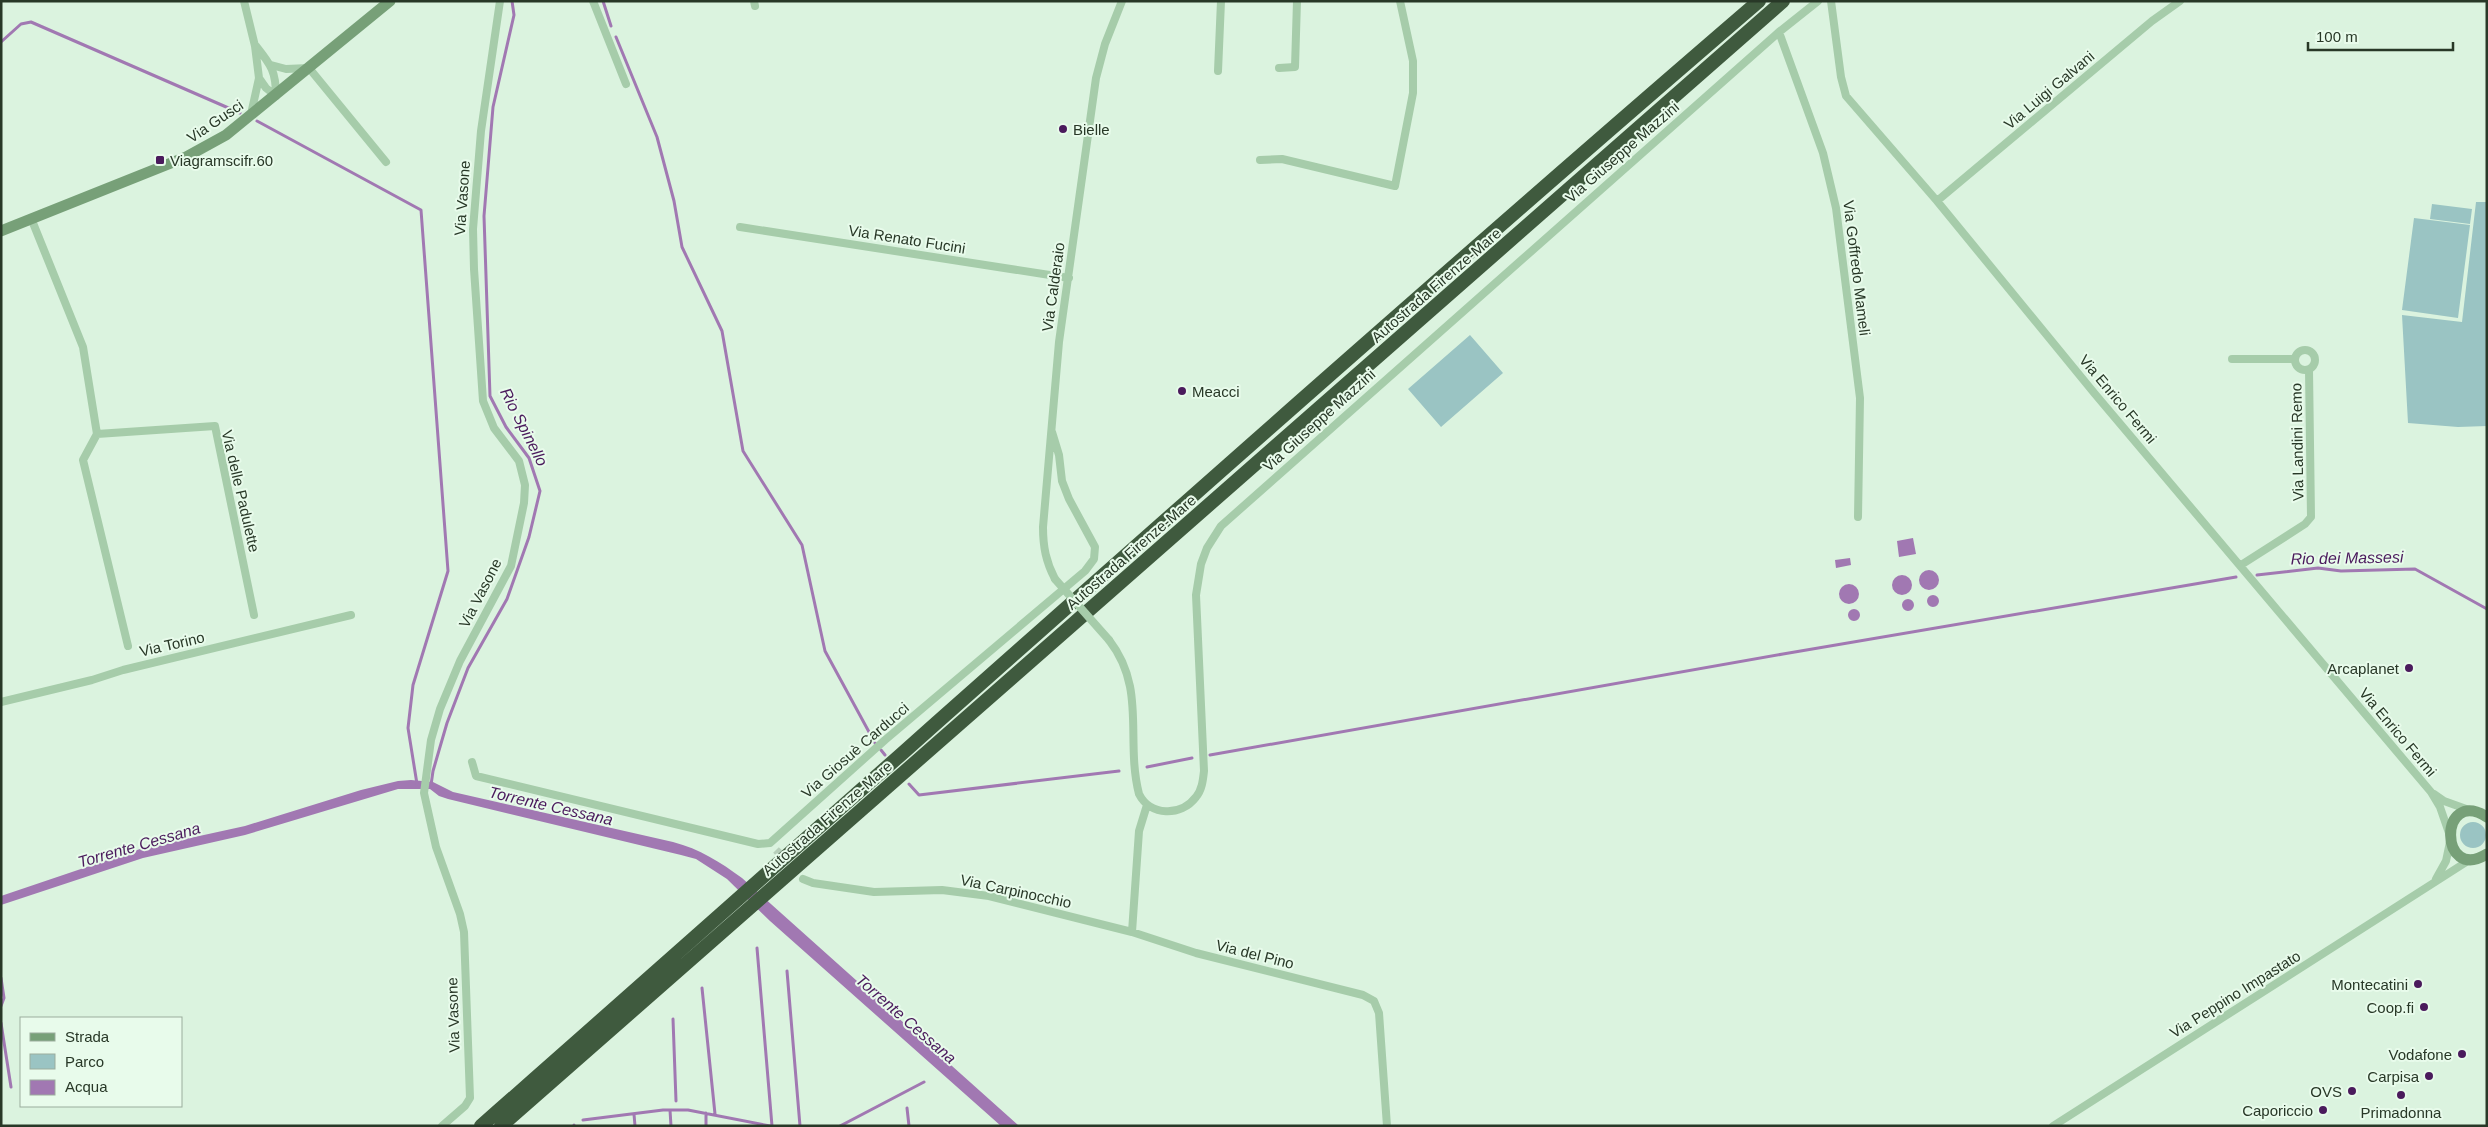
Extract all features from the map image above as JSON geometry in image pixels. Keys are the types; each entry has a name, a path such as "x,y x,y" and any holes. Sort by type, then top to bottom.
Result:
{"highway":[{"name":"Autostrada Firenze-Mare","path":"759,890 1494,229 1759,1"},
{"name":"Autostrada Firenze-Mare","path":"501,1126 759,890 1782,1"},
{"name":"Autostrada Firenze-Mare","path":"480,1126 742,905"}],"street":[{"path":"244,1 255,46 259,78 251,115"},
{"name":"Via Gusci","path":"1,232 31,218 186,158 226,135 390,1"},
{"name":"Via Vasone","path":"442,1126 462,1109 470,1098 464,932 460,914 436,847 424,793 431,740 440,709 460,661 499,592 511,566 524,503 524,485 519,461 497,433 483,402 474,269 473,229 480,141 488,70 500,1"},
{"path":"593,1 626,84"},
{"name":"Via Calderaio","path":"1122,1 1105,44 1096,78 1056,364 1043,548 1055,579 1109,640 1121,657 1130,682 1138,788 1147,805"},
{"path":"1218,72 1221,1"},
{"path":"1279,68 1295,67 1298,1"},
{"path":"1260,160 1282,159 1395,186 1413,93 1413,61 1400,1"},
{"name":"Via Giuseppe Mazzini","path":"1147,805 1161,811 1176,811 1190,804 1202,786 1204,763 1196,595 1201,564 1207,548 1221,526 1778,32 1818,1"},
{"name":"Via Enrico Fermi","path":"1832,1 1841,77 1846,96 1937,201 2095,394 2431,792"},
{"name":"Via Luigi Galvani","path":"1937,201 2152,21 2180,1"},
{"name":"Via Goffredo Mameli","path":"1778,32 1822,153 1836,208 1860,398 1858,516"},
{"path":"255,46 271,65 276,79 276,96"},
{"path":"271,65 286,69 309,68 386,162"},
{"path":"259,78 266,88 276,96"},
{"path":"31,218 83,347 97,434 83,460 128,646"},
{"name":"Via Renato Fucini","path":"740,227 1069,278"},
{"path":"2303,350 2312,352 2316,361 2309,370 2300,369 2295,359 2297,353 2303,350"},
{"path":"2232,360 2295,359"},
{"name":"Via Landini Remo","path":"2241,565 2305,524 2311,517 2309,370"},
{"name":"Via delle Padulette","path":"97,434 215,426 254,616"},
{"name":"Via Giosuè Carducci","path":"770,843 885,740 1085,571 1094,559 1096,554 1095,547 1062,482 1059,455 1052,432"},
{"name":"Via Torino","path":"1,702 92,680 123,670 351,616"},
{"path":"472,762 476,776 758,844 770,843 776,850"},
{"path":"2431,792 2444,801 2484,815"},
{"path":"2431,792 2440,807 2449,838 2457,853 2473,858 2487,854"},
{"path":"1132,932 1139,831 1147,805"},
{"path":"2431,886 2444,866 2451,826 2458,817 2484,815"},
{"name":"Via Peppino Impastato","path":"2054,1126 2473,858"},
{"name":"Via Carpinocchio","path":"803,879 821,884 874,892 942,890 982,895 1132,932"},
{"name":"Via del Pino","path":"1132,932 1196,953 1363,995 1374,1001 1380,1021 1387,1126"}],"green space":[{"path":"2476,202 2487,202 2487,426 2458,427 2408,423 2402,315 2462,322"},
{"path":"2432,204 2472,209 2470,224 2430,219"},
{"path":"2414,218 2470,225 2458,318 2402,310"},
{"path":"1470,335 1503,373 1441,427 1408,389"},
{"path":"2473,822 2482,826 2486,835 2482,844 2473,848 2464,844 2460,835 2464,826"}],"water":[{"path":"1913,538 1916,554 1899,557 1897,541"},
{"path":"1850,558 1851,565 1836,568 1835,560"},
{"path":"1929,570 1936,573 1939,580 1936,587 1929,590 1922,587 1919,580 1922,573"},
{"path":"1902,575 1909,578 1912,585 1909,592 1902,595 1895,592 1892,585 1895,578"},
{"path":"1849,584 1856,587 1859,594 1856,601 1849,604 1842,601 1839,594 1842,587"},
{"path":"1931,595 1935,595 1939,601 1935,607 1931,607 1927,603 1927,599"},
{"path":"1906,599 1910,599 1914,605 1910,611 1906,611 1902,607 1902,603"},
{"path":"1852,609 1856,609 1860,615 1856,621 1852,621 1848,617 1848,613"},
{"path":"398,781 433,782 453,792 673,842 692,848 709,857 742,878 1019,1126 1001,1126 770,921 727,879 696,859 448,799 439,796 430,789 398,789 245,835 143,858 1,905 1,896 140,849 245,826 361,790"}],"waterway":[{"name":"Rio Spinello","path":"431,785 433,771 447,723 468,668 507,599 529,537 540,491 529,458 506,427 490,396 484,216 493,107 514,15 512,1"},
{"path":"603,1 611,26"},
{"path":"1,42 21,24 31,22 240,113"},
{"path":"616,37 657,137 674,201 682,247 722,331 743,451 802,545 825,651 875,743"},
{"path":"257,121 421,210 448,571 413,685 408,728 417,784"},
{"name":"Rio dei Massesi","path":"2257,575 2318,568 2341,571 2415,569 2487,609"},
{"path":"1210,755 1783,654 2236,577"},
{"path":"881,750 885,755"},
{"path":"1147,767 1192,758"},
{"path":"909,784 919,795 1119,771"},
{"path":"757,948 772,1126"},
{"path":"787,971 800,1126"},
{"path":"1,978 4,998 1,1006"},
{"path":"702,988 715,1114"},
{"path":"673,1019 676,1101"},
{"path":"1,1023 11,1087"},
{"path":"840,1126 924,1082"},
{"path":"907,1108 909,1126"},
{"path":"583,1120 663,1110 688,1110 770,1126"},
{"path":"670,1110 671,1126"},
{"path":"706,1113 706,1126"},
{"path":"634,1114 635,1126"}],"tunnel":[{"path":"776,850 785,859"}],"place":[{"name":"Bielle","path":"1063,129"},
{"name":"Viagramscifr.60","path":"160,160"},
{"name":"Meacci","path":"1182,391"},
{"name":"Arcaplanet","path":"2409,668"},
{"name":"Montecatini","path":"2418,984"},
{"name":"Coop.fi","path":"2424,1007"},
{"name":"Vodafone","path":"2462,1054"},
{"name":"Carpisa","path":"2429,1076"},
{"name":"OVS","path":"2352,1091"},
{"name":"Primadonna","path":"2401,1095"},
{"name":"Caporiccio","path":"2323,1110"}],"water label":[{"name":"Torrente Cessana","path":"551,806"},
{"name":"Torrente Cessana","path":"139,845"},
{"name":"Torrente Cessana","path":"906,1019"}]}
